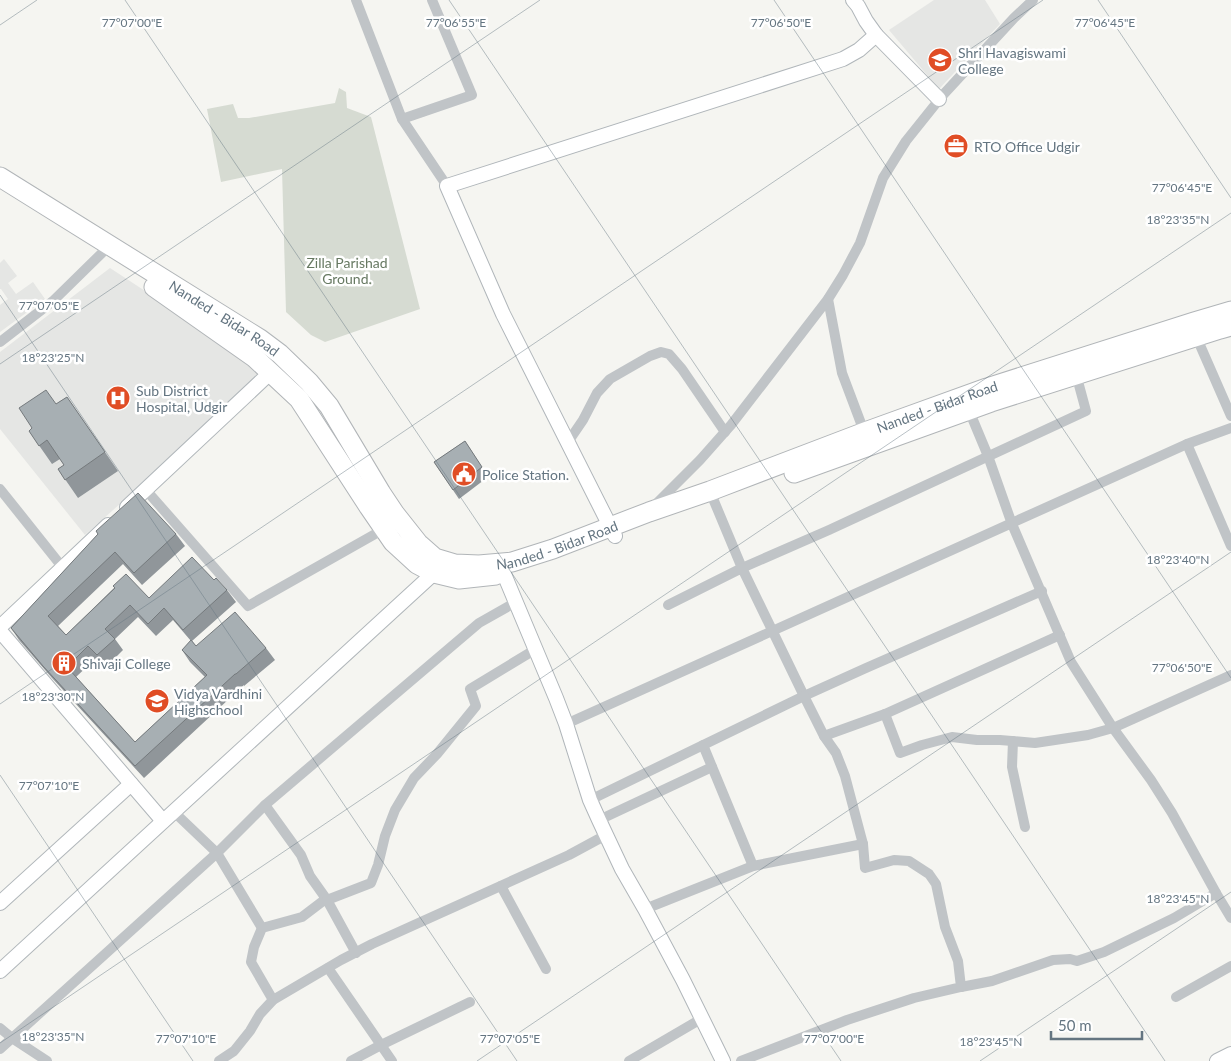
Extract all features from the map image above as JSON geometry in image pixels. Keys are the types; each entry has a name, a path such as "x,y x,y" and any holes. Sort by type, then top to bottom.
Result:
{"highway":[{"name":"Nanded - Bidar Road","path":"0,177 260,339 280,354 309,382 329,406 381,493 418,543 435,558 455,564 479,565 512,562 714,501 866,440 966,403 1168,330 1231,311"},
{"name":"Nanded - Bidar Road","path":"0,189 132,272 255,358 298,399 393,542 417,564 434,573 459,579 504,574 556,559 649,512 866,440"},
{"name":"Nanded - Bidar Road","path":"966,403 1076,374 1231,326"}],"street":[{"path":"356,0 402,119 447,186 504,314 613,531"},
{"path":"402,119 472,95 432,0"},
{"path":"854,0 876,35 939,100"},
{"path":"649,512 725,432 828,299 860,243 883,178 906,141 939,100 1014,18 1033,0"},
{"path":"447,186 843,59 859,50 876,35"},
{"path":"0,342 53,301 102,253"},
{"path":"828,299 842,373 866,440"},
{"path":"1196,336 1231,416"},
{"path":"568,442 583,420 597,393 610,379 650,356 661,352 669,354 682,369 725,432"},
{"path":"262,928 217,853 168,816 131,784 0,629 270,372"},
{"path":"668,605 742,568 829,530 1086,410 1076,374"},
{"path":"966,403 988,456 1012,524 1071,662 1112,728 1172,813 1231,918"},
{"path":"566,724 773,633 1187,444 1231,428"},
{"path":"1187,444 1231,546"},
{"path":"0,489 63,568"},
{"path":"146,490 248,606 384,529"},
{"path":"714,501 742,568 773,633 824,736 836,754 845,776 863,844 865,868 894,860 909,861 929,874 936,884 945,927 958,961 961,988"},
{"path":"1,969 434,573"},
{"path":"504,574 566,724 590,800 622,869 683,980 723,1061"},
{"path":"590,800 804,696 1042,591"},
{"path":"0,1050 217,853 265,805 479,623 516,602"},
{"path":"824,736 885,714 1060,635"},
{"path":"262,928 302,917 323,900 371,883 378,866 384,836 395,810 414,778 476,706 470,689 536,650"},
{"path":"885,714 900,753 922,744 952,737 1034,743 1088,735 1112,728 1231,675"},
{"path":"1013,741 1012,767 1024,827"},
{"path":"703,745 753,866"},
{"path":"599,820 712,767"},
{"path":"0,903 131,784"},
{"path":"265,805 301,856 310,876 327,900 356,953"},
{"path":"219,1061 234,1051 250,1031 260,1014 273,1000 372,944 569,855 606,835"},
{"path":"645,908 753,866 863,844"},
{"path":"501,886 546,969"},
{"path":"741,1061 847,1020 914,998 992,981 1053,960 1070,959 1077,961 1104,952 1174,918 1216,893"},
{"path":"262,928 254,947 251,962 273,1000"},
{"path":"1176,997 1231,966"},
{"path":"328,968 392,1061"},
{"path":"351,1061 470,1002"},
{"path":"628,1061 701,1019"},
{"path":"0,1028 47,1061"},
{"path":"1217,1061 1231,1054"}],"shaded area":[{"name":"Shri Havagiswami College","path":"934,0 985,0 1000,24 939,89 889,30"},
{"path":"4,259 17,276 8,283 16,294 33,282 45,299 0,332 0,305 8,299 0,289 0,263"},
{"name":"Sub District Hospital, Udgir","path":"110,268 252,361 263,373 210,424 85,535 0,429 0,352"}],"green space":[{"name":"Zilla Parishad Ground.","path":"339,88 346,92 347,108 371,117 420,309 325,342 311,335 286,312 282,169 221,182 207,109 233,104 238,118 249,118 335,103"}],"building":[{"path":"46,390 56,404 67,397 105,452 65,480 58,469 64,465 47,440 39,446 29,431 32,428 19,408"},
{"name":"Police Station.","path":"465,441 482,467 453,490 434,462"},
{"path":"138,493 176,534 134,573 115,552 48,616 66,635 115,588 113,586 126,574 149,598 192,557 214,580 216,578 227,590 183,630 164,608 148,624 130,605 105,629 115,639 97,655 88,646 67,667 135,742 207,675 182,650 191,640 196,646 235,612 266,648 135,766 43,666 11,628 98,534 96,531"}],"place":[{"name":"Shri Havagiswami College","path":"940,60"},
{"name":"RTO Office Udgir","path":"956,146"},
{"name":"Sub District Hospital, Udgir","path":"118,398"},
{"name":"Police Station.","path":"464,474"},
{"name":"Shivaji College","path":"64,663"},
{"name":"Vidya Vardhini Highschool","path":"157,701"}]}
